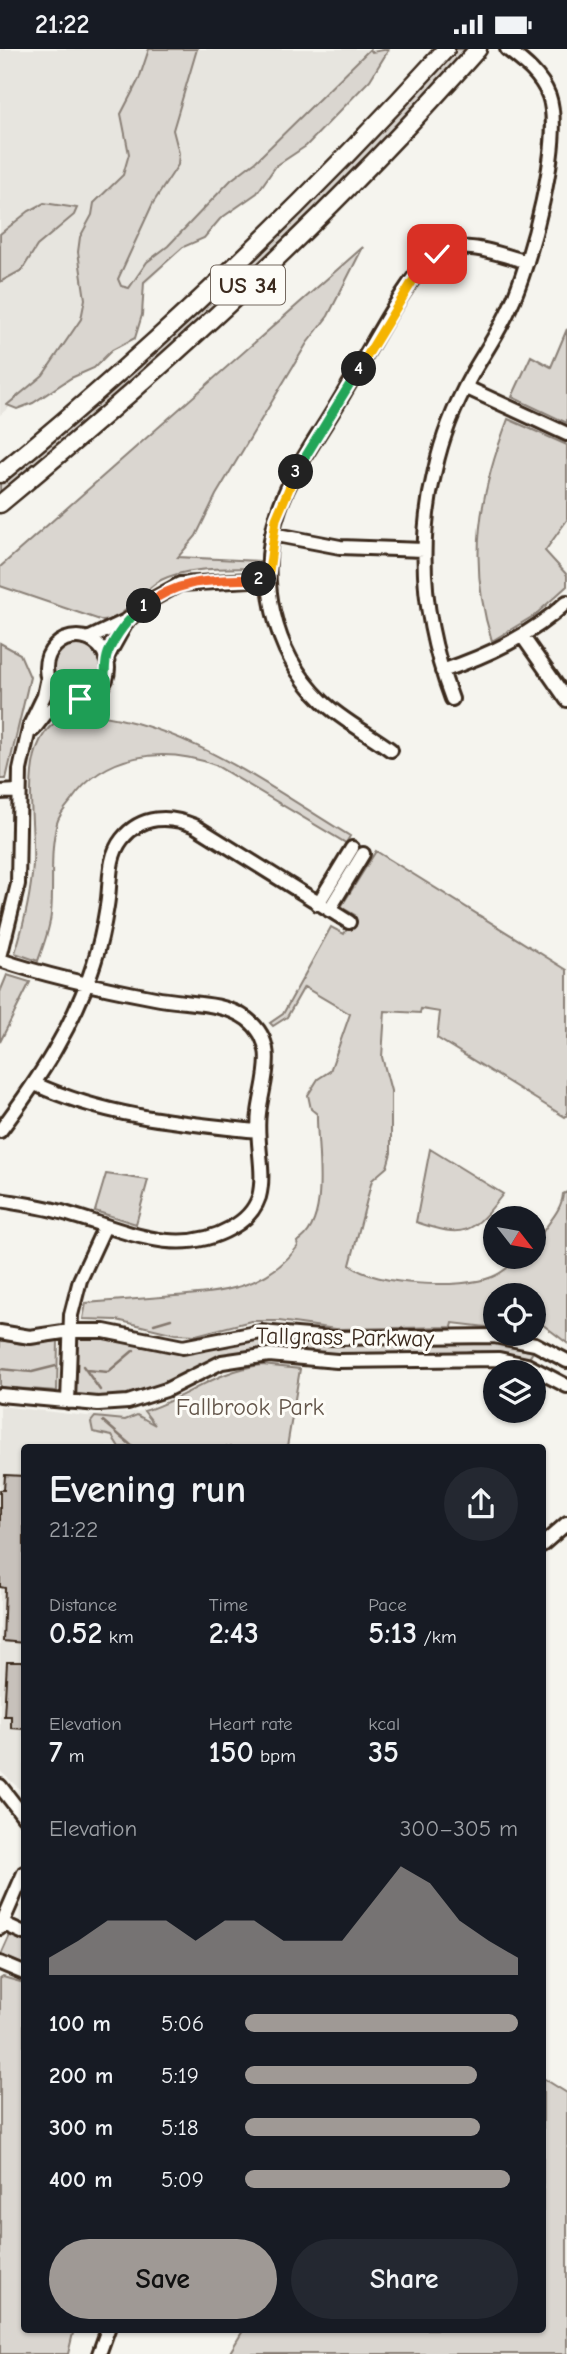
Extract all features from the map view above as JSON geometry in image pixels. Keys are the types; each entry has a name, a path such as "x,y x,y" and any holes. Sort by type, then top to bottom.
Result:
{"main road":[{"name":"US 34","path":"0,474 87,400 223,277 356,145 446,49"},
{"name":"US 34","path":"0,504 114,407 262,272 382,152 478,49"}],"street":[{"path":"452,699 442,671 427,604 424,550 434,471 448,425 465,387 501,326 527,262 543,194 552,128 552,109 537,75 507,49"},
{"path":"391,750 338,715 303,678 278,631 268,579 272,534 279,509 295,475 425,263 443,251 463,246 527,262"},
{"path":"465,387 567,434"},
{"path":"272,534 340,547 424,550"},
{"path":"0,1199 67,1213 147,1238 180,1242 203,1240 239,1224 253,1211 260,1191 257,1131 269,1066 264,1040 249,1020 230,1010 87,985 0,958 18,884 20,770 47,677 47,660 56,646 70,638 88,639 128,620 153,599 180,584 268,579"},
{"path":"442,671 475,661 523,637 567,602"},
{"path":"106,659 128,620"},
{"path":"523,637 567,701"},
{"path":"28,736 47,712 70,698 89,697 97,692 107,677 106,659 102,650 88,639"},
{"path":"47,677 56,691 70,698"},
{"path":"0,792 18,791"},
{"path":"0,1131 35,1084 63,1039 87,985 102,935 114,851 125,835 141,823 169,818 195,826 349,922"},
{"path":"323,907 357,851"},
{"path":"35,1084 73,1101 152,1120 257,1131"},
{"path":"68,1402 70,1331 80,1280 104,1226"},
{"name":"Tallgrass Parkway","path":"0,1332 30,1337 70,1331 104,1331 183,1347 261,1332 332,1338 494,1336 535,1344 567,1361"},
{"name":"Tallgrass Parkway","path":"0,1395 98,1404 135,1400 166,1390 222,1362 268,1355 337,1361 499,1359 527,1365 567,1386"},
{"path":"546,1541 567,1523"},
{"path":"0,1786 11,1796 21,1812"},
{"path":"21,1880 1,1924 21,1932"},
{"path":"0,1963 21,1972"},
{"path":"99,2354 107,2333"}],"shaded area":[{"path":"0,49 373,49 223,208 79,349 0,415"},
{"path":"0,1406 87,1416 144,1411 173,1444 21,1444 21,1790 0,1771"}],"green space":[{"path":"149,49 197,49 173,130 179,153 178,165 153,203 118,279 121,286 129,288 147,262 168,246 231,180 256,161 370,49 372,52 389,49 370,80 306,146 276,166 257,193 220,219 204,238 183,247 144,282 142,315 135,338 112,350 94,368 71,378 33,403 17,409 7,405 43,375 81,319 85,299 78,252 80,237 92,215 94,203 123,175 129,154 121,114 139,79"},
{"path":"455,49 467,49 394,133 187,335 0,497 0,481"},
{"path":"44,203 77,208 74,215 37,246 22,270 0,282 0,234"},
{"path":"363,247 328,316 307,343 216,495 196,536 178,557 259,561 259,568 208,569 172,576 154,585 119,616 103,621 0,586 0,567"},
{"path":"567,329 567,423 512,397 531,356 551,367"},
{"path":"508,419 567,445 567,520 545,551 567,575 567,586 535,615 492,641 484,612 478,556 484,502"},
{"path":"0,643 20,654 30,677 6,779 0,779"},
{"path":"76,644 85,645 93,651 99,659 99,677 93,685 85,691 76,692 67,691 59,685 53,677 52,668 53,659 59,651 67,645"},
{"path":"76,713 114,718 150,727 185,741 253,776 350,836 346,843 215,765 195,759 155,755 117,764 100,772 85,785 59,817 53,846 50,920 44,943 38,961 15,953 27,909 32,875 31,799 35,754 43,736 56,722"},
{"path":"376,851 567,970 565,1117 437,1038 440,1012 421,1009 420,1013 385,1011 382,1057 391,1091 391,1153 387,1167 372,1180 350,1265 378,1277 441,1284 479,1281 505,1269 546,1269 546,1228 558,1210 563,1194 567,1192 567,1343 546,1327 546,1283 483,1283 483,1327 453,1323 452,1327 336,1329 279,1321 251,1321 196,1335 175,1334 117,1320 83,1319 86,1303 200,1294 254,1281 285,1261 298,1246 297,1242 308,1232 315,1218 320,1183 317,1114 311,1109 308,1095 318,1079 330,1071 350,1014 304,987 287,1017 273,1026 270,1023 283,1014 331,927 344,934 355,915 341,907"},
{"path":"7,975 30,982 0,1042 0,992"},
{"path":"430,1149 503,1194 493,1206 483,1206 483,1218 467,1229 446,1230 416,1222"},
{"path":"106,1174 148,1180 136,1224 95,1211"},
{"path":"90,1335 177,1350 255,1336 483,1340 483,1346 508,1346 533,1352 528,1360 470,1351 452,1355 325,1356 267,1351 159,1389 111,1400 76,1396 76,1342 79,1336"},
{"path":"0,1340 28,1345 58,1341 57,1391 0,1387"},
{"name":"Fallbrook Park","path":"262,1365 300,1369 288,1444 117,1444 112,1436 93,1432 91,1422 95,1417 125,1420 137,1415 155,1425 144,1411 230,1372"},
{"path":"10,1935 21,1940 21,1964 1,1955"},
{"path":"3,1977 21,1982 21,2333 73,2333 68,2354 0,2354 0,1979"},
{"path":"546,2080 567,2093 567,2354 229,2354 242,2333 546,2333"}],"building":[{"path":"5,1475 21,1476 21,1643 3,1641 5,1588 0,1587 0,1490 4,1490"},
{"path":"7,1662 21,1662 21,1729 11,1728 11,1716 4,1716"}],"waterway":[{"path":"154,1324 171,1319"},
{"path":"86,1370 108,1372 134,1350"},
{"path":"0,1369 32,1372 56,1366"},
{"path":"83,1366 100,1390"},
{"path":"103,1421 130,1444"}],"route":[{"path":"80,699 89,697 103,685 107,677 106,659 128,620 166,590 191,582 268,579 272,534 279,509 295,475 414,279 425,263 437,254"}]}
